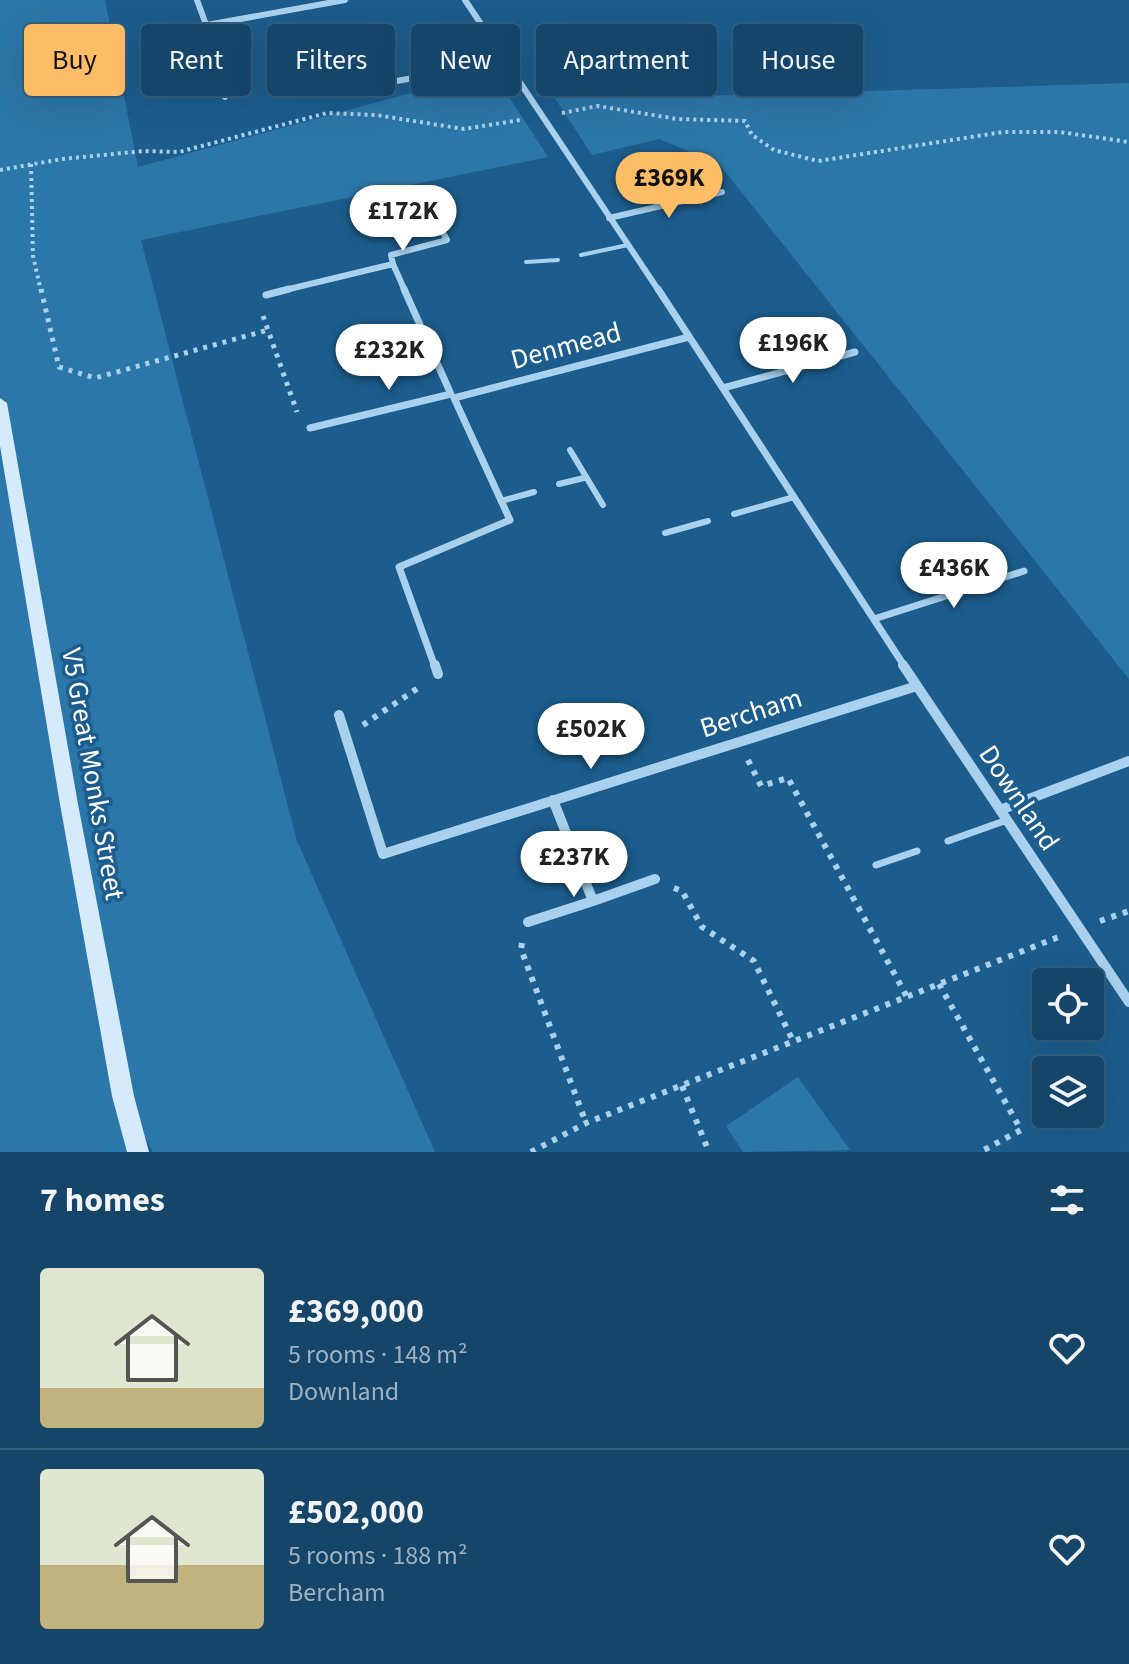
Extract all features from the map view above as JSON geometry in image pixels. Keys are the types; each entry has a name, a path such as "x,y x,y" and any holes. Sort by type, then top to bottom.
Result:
{"street":[{"path":"197,0 207,24"},
{"path":"213,24 345,0"},
{"name":"Downland","path":"465,0 482,24"},
{"name":"Downland","path":"520,80 917,686 1129,1002"},
{"path":"420,189 447,240 391,255 393,264 510,520 399,567 438,674"},
{"path":"609,218 722,192"},
{"path":"266,295 393,264"},
{"name":"Denmead","path":"310,428 689,337"},
{"path":"723,388 855,352"},
{"name":"V5 Great Monks Street","path":"0,403 69,804 123,1096 138,1152"},
{"path":"874,619 1024,571"},
{"name":"Bercham","path":"339,715 383,854 917,686"},
{"path":"1000,810 1129,761"},
{"path":"553,800 593,901"},
{"path":"528,922 655,879"}],"lane":[{"path":"581,255 628,245"},
{"path":"526,262 558,260"},
{"path":"570,450 584,478 603,505"},
{"path":"559,484 584,478"},
{"path":"501,501 534,492"},
{"path":"734,514 794,497"},
{"path":"665,533 708,521"},
{"path":"948,841 1007,820"},
{"path":"876,865 917,851"}],"path":[{"path":"31,164 33,256 59,367 95,378 268,330"},
{"path":"266,295 261,312 299,417 310,428"},
{"path":"346,737 438,674"},
{"path":"739,742 761,786 788,778 907,997"},
{"path":"655,879 682,891 702,927 754,961 794,1043"},
{"path":"531,1152 586,1123 1129,911"},
{"path":"528,922 521,949 586,1123"},
{"path":"939,984 1021,1130 980,1152"},
{"path":"682,1086 709,1152"}],"shaded area":[{"path":"0,0 105,0 110,24 24,24 24,96 124,96 138,167 411,93 411,96 508,96 548,157 141,240 297,841 435,1152 153,1152 125,1100 138,1152 0,1152"},
{"path":"1129,83 1129,679 719,164 659,139 592,155 553,96 863,96 863,91"},
{"path":"798,1077 850,1150 743,1152 726,1126"}]}
